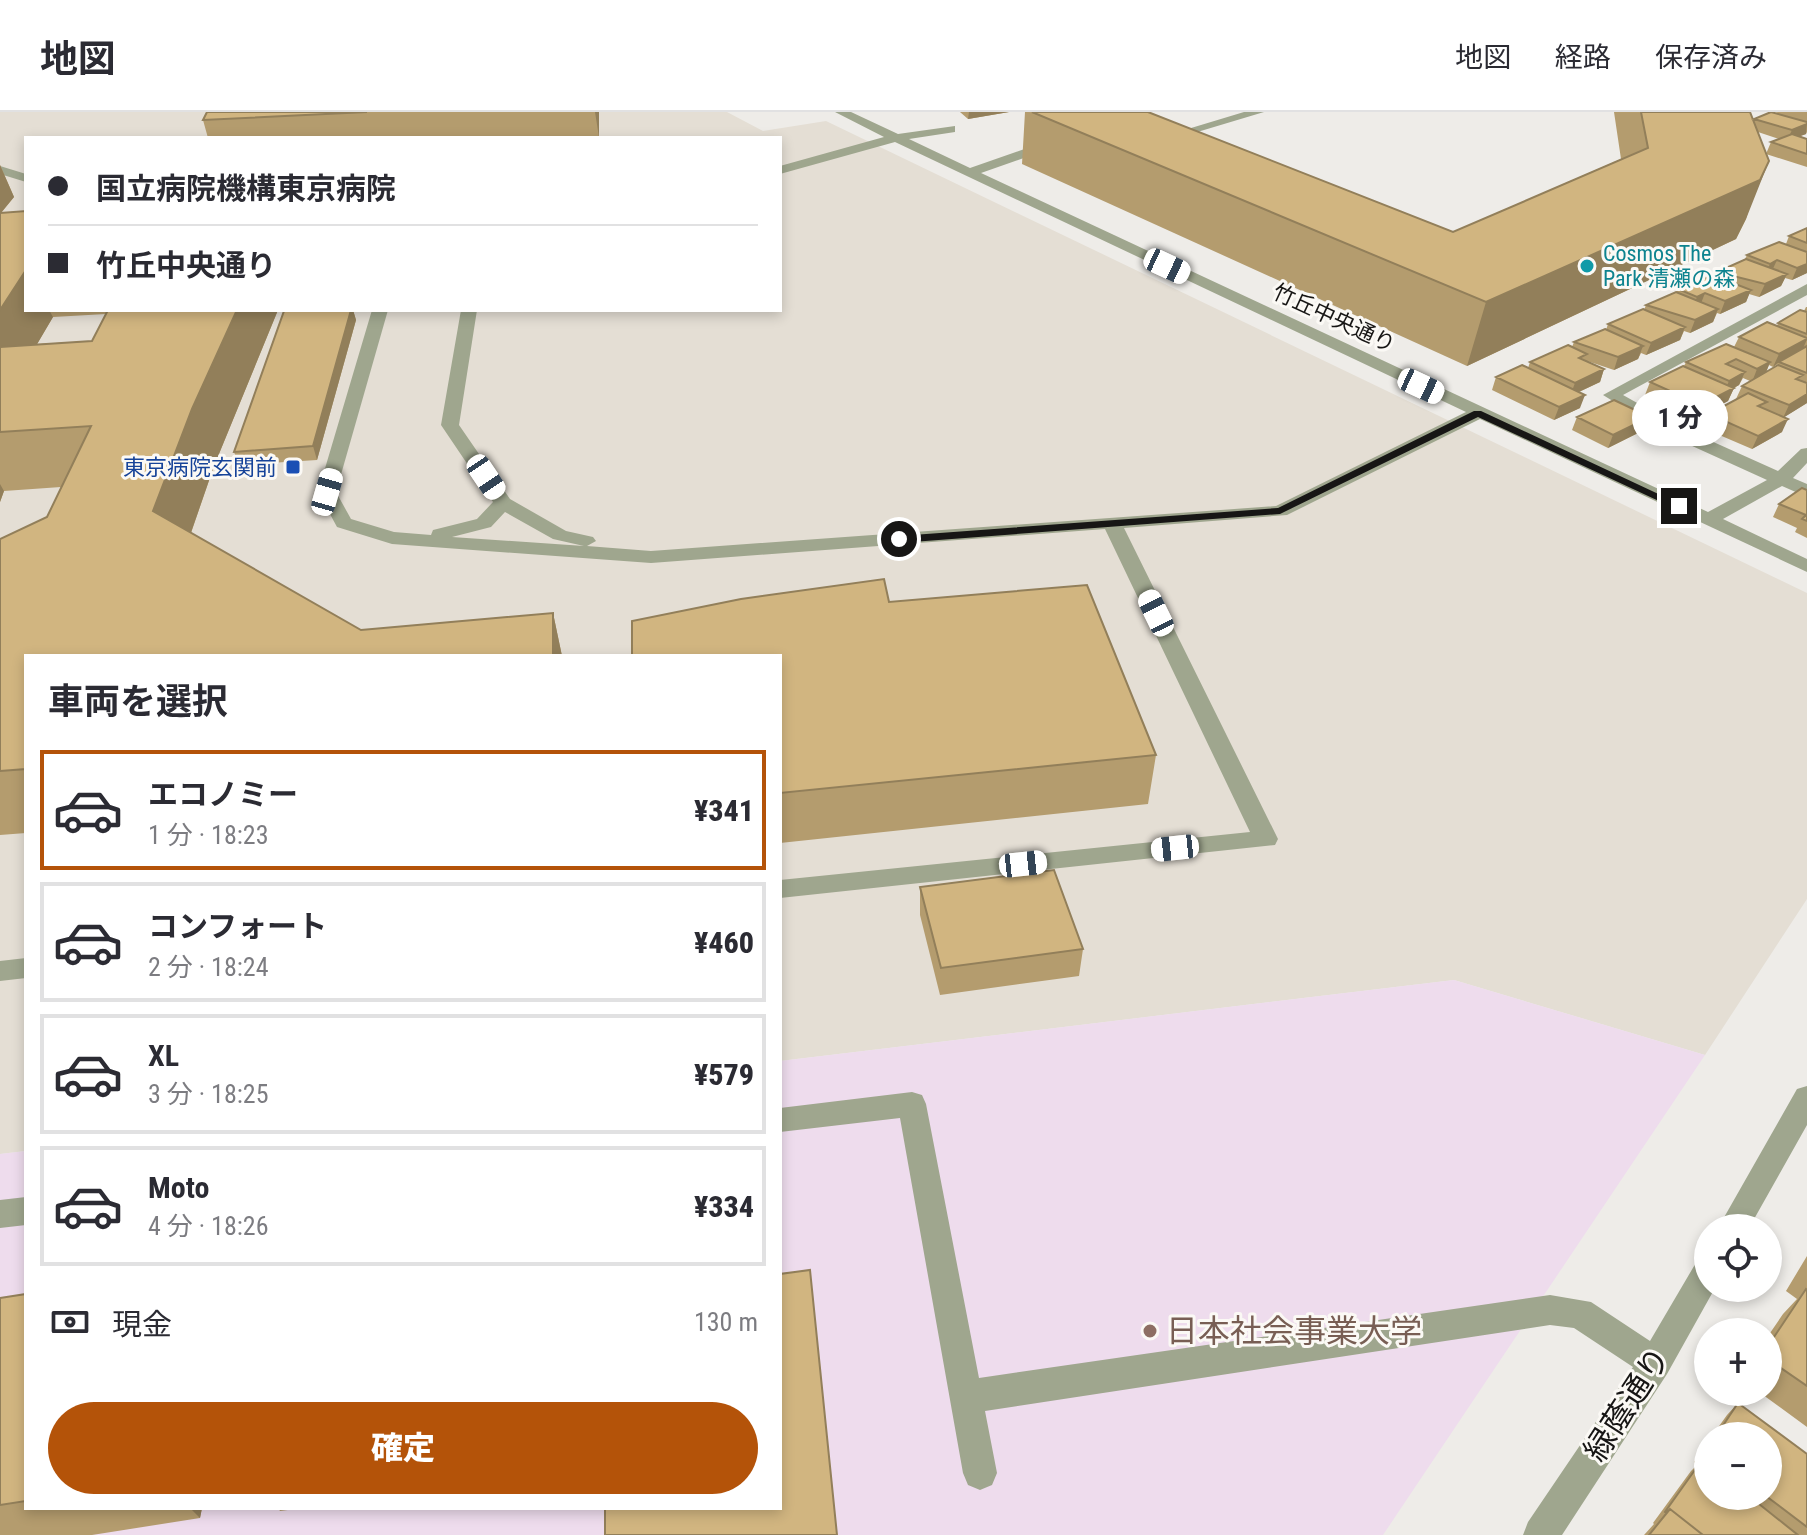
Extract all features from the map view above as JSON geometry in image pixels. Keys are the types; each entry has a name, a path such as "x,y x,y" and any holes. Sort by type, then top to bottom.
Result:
{"street":[{"name":"竹丘中央通り","path":"841,112 1807,566"},
{"path":"1148,142 1258,112"},
{"path":"782,169 895,138 951,129 932,118"},
{"path":"970,172 1050,144 1073,140"},
{"path":"0,170 24,177"},
{"path":"1807,289 1611,395 1674,431 1807,491"},
{"path":"379,312 327,492 344,523 392,538 651,557 1280,511 1478,413"},
{"path":"469,312 450,425 503,503 560,535 651,557"},
{"path":"1708,520 1780,480 1807,453"},
{"path":"392,538 434,536 484,523 503,503"},
{"path":"782,889 1266,839 1112,524"},
{"path":"0,971 24,968"},
{"path":"1741,1214 1807,1098"},
{"path":"782,1120 912,1104 980,1473"},
{"path":"0,1214 24,1211"},
{"name":"緑蔭通り","path":"1541,1535 1655,1363 1694,1295"},
{"path":"965,1397 1550,1310 1580,1313 1655,1363"}],"shaded area":[{"path":"0,112 727,112 763,131 826,121 1807,593 1807,899 1705,1055 1454,980 782,1061 782,654 24,654 24,1151 0,1154"},
{"name":"日本社会事業大学","path":"1454,980 1705,1055 1383,1535 0,1535 0,1154 24,1151 24,1510 782,1510 782,1061"}],"building":[{"path":"207,112 367,112 203,120"},
{"path":"1032,112 1148,112 1453,232 1648,148 1641,112 1750,112 1769,161 1760,180 1486,302"},
{"path":"1771,112 1807,124 1792,130 1754,119"},
{"path":"1792,134 1807,139 1807,154 1771,142"},
{"path":"24,211 24,273 0,310 0,213"},
{"path":"1807,228 1807,243 1789,236"},
{"path":"1779,242 1807,252 1807,264 1797,268 1777,260 1770,264 1747,255"},
{"path":"1746,259 1787,274 1765,284 1717,272"},
{"path":"1712,275 1751,290 1725,301 1705,293 1697,297 1678,289"},
{"path":"1676,292 1718,309 1695,320 1646,305"},
{"path":"1643,309 1685,327 1651,343 1608,324"},
{"path":"1800,310 1807,312 1807,334 1778,323"},
{"path":"107,312 236,312 192,409 153,511 361,630 553,613 553,654 24,654 24,769 0,771 0,539 47,517 91,426 0,432 0,347 92,341"},
{"path":"284,312 350,312 313,446 234,452"},
{"path":"1767,322 1807,339 1779,354 1739,337"},
{"path":"1605,329 1643,346 1618,357 1574,342"},
{"path":"1726,344 1770,362 1757,369 1736,359 1726,364 1745,372 1729,381 1686,362"},
{"path":"1568,345 1587,354 1579,358 1604,369 1575,383 1530,362"},
{"path":"1807,346 1807,373 1779,362"},
{"path":"1522,365 1585,395 1559,407 1496,377"},
{"path":"1778,365 1803,375 1796,379 1807,383 1807,394 1789,405 1742,386"},
{"path":"1683,366 1734,388 1701,405 1650,382"},
{"path":"1748,393 1767,402 1758,406 1788,419 1758,436 1709,414"},
{"path":"1614,400 1650,417 1613,435 1577,417"},
{"path":"1802,488 1807,490 1807,521 1802,519 1806,515 1779,504"},
{"path":"884,579 889,602 1087,585 1156,755 782,793 782,654 632,654 632,621 741,599"},
{"path":"1054,870 1083,949 941,968 920,887"},
{"path":"810,1270 837,1535 605,1535 605,1510 782,1510 782,1274"},
{"path":"1806,1289 1807,1386 1782,1369 1782,1325"},
{"path":"24,1294 24,1501 0,1505 0,1298"},
{"path":"1736,1406 1742,1406 1764,1422 1725,1422"},
{"path":"1782,1436 1807,1454 1807,1527 1782,1508"},
{"path":"1694,1471 1694,1510 1767,1510 1798,1535 1703,1535 1670,1509 1665,1512"},
{"path":"1670,1509 1703,1535 1649,1535"}],"place":[{"name":"Cosmos The Park 清瀬の森","path":"1587,266"},
{"name":"東京病院玄関前","path":"293,467"},
{"name":"日本社会事業大学","path":"1150,1331"}],"route":[{"path":"899,539 1280,511 1478,413 1679,506"}]}
